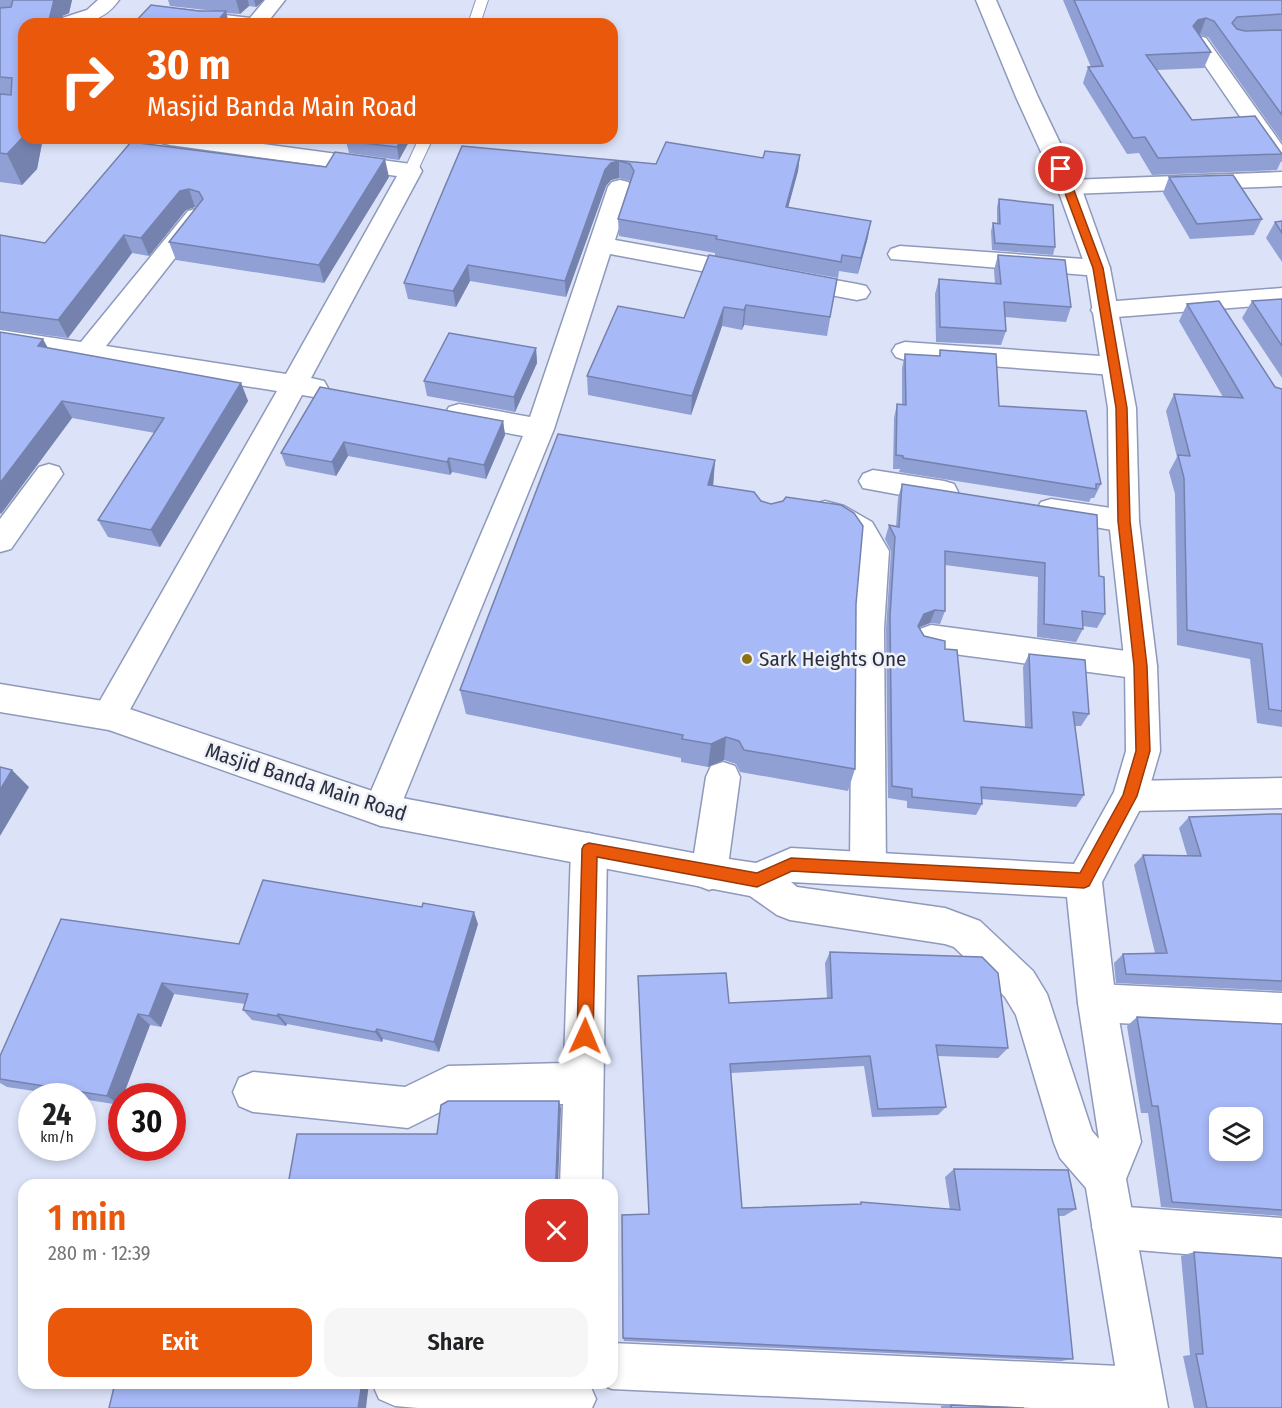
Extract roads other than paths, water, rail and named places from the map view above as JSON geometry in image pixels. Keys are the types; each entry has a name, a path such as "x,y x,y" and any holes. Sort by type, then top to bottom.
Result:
{"street":[{"path":"85,18 94,14 109,0"},
{"path":"259,18 275,0"},
{"path":"618,1366 1143,1399 1105,1179 1120,1142 1097,1003 1084,881 1130,796 1143,751 1141,666 1124,521 1122,408 1098,268 1069,187 1027,97 986,0"},
{"path":"166,13 206,18"},
{"path":"1199,42 1282,162"},
{"path":"109,716 374,244 411,171 215,144"},
{"path":"1069,187 1282,179"},
{"path":"381,810 540,429 620,187"},
{"path":"87,352 196,216"},
{"path":"601,245 857,292"},
{"path":"900,254 1098,268"},
{"path":"1104,310 1222,312 1282,296"},
{"path":"1,338 341,393"},
{"path":"905,351 1114,366"},
{"path":"435,410 540,429"},
{"path":"5,527 49,474"},
{"path":"873,481 975,497"},
{"path":"1021,505 1124,521"},
{"path":"792,507 834,514 861,530 874,551 868,629 868,867"},
{"path":"931,638 1141,666"},
{"name":"Masjid Banda Main Road","path":"0,698 109,716 381,810 709,873 757,880 790,903 945,926 967,934 1019,984 1033,1007 1075,1143 1105,1179"},
{"path":"709,873 723,777"},
{"path":"1130,796 1282,793"},
{"path":"581,1179 589,849"},
{"path":"757,880 791,865 819,865 1084,881"},
{"path":"816,907 819,865"},
{"path":"1097,1003 1282,1012"},
{"path":"253,1092 408,1108 448,1086 584,1083"},
{"path":"1113,1227 1282,1240"},
{"path":"472,1389 574,1397"}],"lane":[{"path":"476,18 482,0"},
{"path":"411,171 423,144"}],"place":[{"name":"Sark Heights One","path":"747,659"}]}
